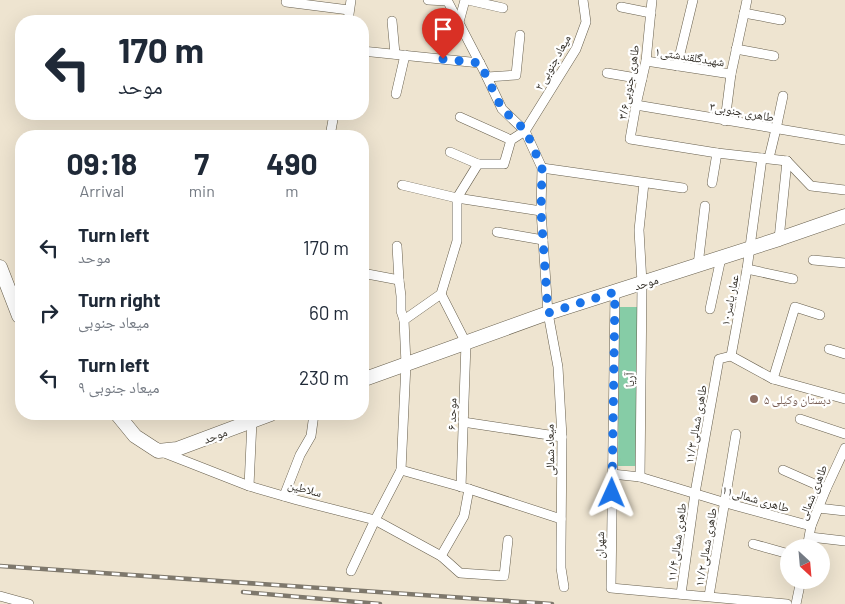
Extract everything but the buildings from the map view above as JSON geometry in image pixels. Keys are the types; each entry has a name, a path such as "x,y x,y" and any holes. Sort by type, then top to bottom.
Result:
{"street":[{"path":"349,15 351,0"},
{"path":"428,0 447,0 502,109 526,131 542,168 683,188"},
{"path":"459,22 467,0 502,8"},
{"name":"میعاد جنوبی ۲","path":"526,131 576,48 586,22 583,0"},
{"name":"طاهری جنوبی۳/۶","path":"652,0 646,61 630,139 717,153"},
{"path":"677,66 693,0"},
{"path":"725,121 731,74 747,0"},
{"path":"286,2 349,10"},
{"path":"621,7 651,13"},
{"path":"744,13 781,20"},
{"path":"392,21 394,54"},
{"path":"487,77 516,75 520,35"},
{"path":"736,48 774,56"},
{"path":"369,52 480,63"},
{"path":"396,94 406,55"},
{"name":"شهیدگلقندشتی۱","path":"646,61 731,74"},
{"path":"607,73 642,79"},
{"name":"عمار یاسر۱۰","path":"731,356 765,158 776,129 783,96"},
{"name":"طاهری جنوبی۳","path":"636,105 845,140"},
{"path":"460,117 511,140"},
{"path":"450,152 478,164 504,164 511,140 526,131"},
{"path":"712,183 717,153 787,160 811,186 845,190"},
{"path":"779,239 787,160"},
{"path":"404,320 442,294 457,241 458,198 478,164"},
{"name":"میعاد شمالی","path":"542,168 541,211 548,313 558,367 562,437 561,568 564,587"},
{"name":"آریا","path":"640,476 642,283 640,230 644,183"},
{"path":"402,185 458,198 541,211"},
{"path":"698,265 705,206"},
{"name":"موحد","path":"369,377 548,313 750,249 845,216"},
{"path":"497,232 543,240"},
{"path":"350,571 374,520 401,470 406,364 397,246"},
{"path":"710,309 721,258"},
{"path":"813,260 845,263"},
{"path":"0,268 15,306"},
{"path":"747,269 793,279"},
{"path":"369,274 399,280"},
{"name":"شهران","path":"615,292 611,588 681,594"},
{"path":"442,294 466,343"},
{"path":"773,378 795,307 820,315"},
{"name":"موحد ۶","path":"441,556 464,516 463,422 466,343"},
{"path":"829,349 845,354"},
{"path":"731,356 773,378 845,399"},
{"name":"طاهری شمالی۱۱/۳","path":"695,493 719,359 731,356"},
{"path":"800,419 845,434"},
{"path":"122,420 135,436 158,451"},
{"path":"284,496 300,455 311,436 313,420"},
{"path":"249,486 252,421"},
{"name":"موحد","path":"158,451 177,449 252,421"},
{"path":"463,422 562,437"},
{"name":"طاهری شمالی۱۱/۲","path":"709,596 736,434"},
{"name":"طاهری شمالی","path":"810,537 811,526 818,508 845,448"},
{"name":"سلاطین","path":"158,451 249,486 374,520 441,556 460,573 504,576 508,540"},
{"path":"401,470 465,488 561,519"},
{"path":"783,470 826,489"},
{"name":"طاهری شمالی۱۱","path":"612,474 640,476 726,503 811,526"},
{"name":"طاهری شمالی۱۱/۴","path":"681,594 695,493"},
{"path":"818,508 845,511"},
{"path":"810,537 845,541"},
{"path":"753,544 780,552"},
{"path":"796,604 799,589"},
{"path":"681,594 787,604"},
{"path":"0,596 29,604"}],"green space":[{"path":"619,307 638,307 636,466 618,466"}],"railway":[{"path":"0,566 552,604"},
{"path":"243,592 380,604"}],"place":[{"name":"دبستان وکیلی ۵","path":"754,399"}],"route":[{"path":"443,59 480,63 502,109 526,131 542,168 541,211 548,313 615,292 612,493"}]}
